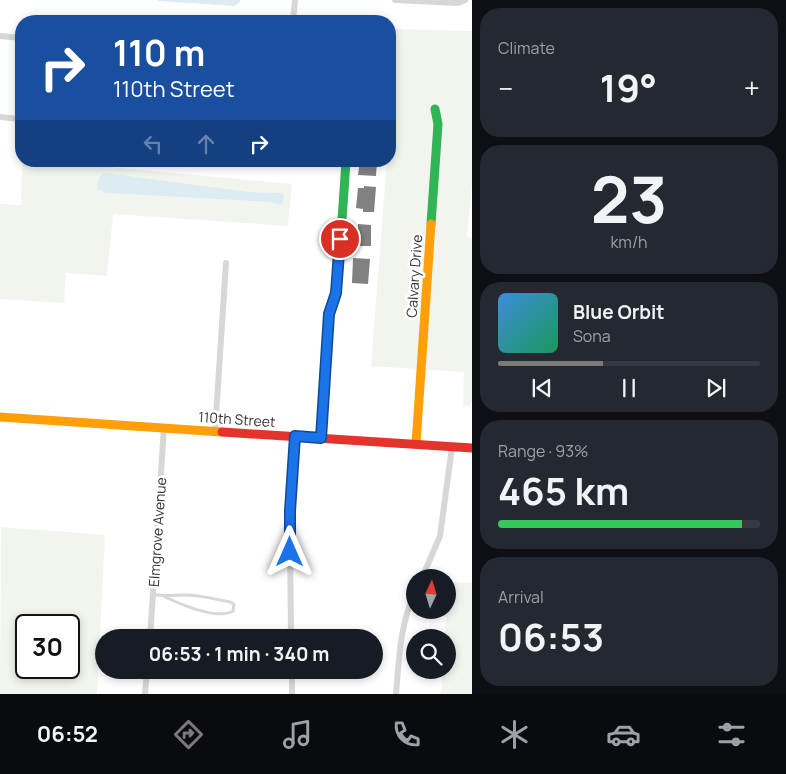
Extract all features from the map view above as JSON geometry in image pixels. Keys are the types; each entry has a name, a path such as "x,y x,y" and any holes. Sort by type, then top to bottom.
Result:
{"street":[{"path":"294,15 295,0"},
{"path":"395,0 458,3 465,0"},
{"path":"0,36 15,37"},
{"name":"Calvary Drive","path":"416,444 438,124 435,109"},
{"path":"0,117 15,118"},
{"path":"321,438 329,314 336,293 338,278 346,167"},
{"path":"215,431 226,263"},
{"name":"110th Street","path":"0,417 472,448"},
{"name":"Elmgrove Avenue","path":"151,629 164,427"},
{"path":"291,629 290,534 295,436"},
{"path":"426,569 440,536 452,447"},
{"path":"396,694 400,646 406,617"},
{"path":"146,694 147,679"},
{"path":"292,679 292,694"}],"lane":[{"path":"153,594 205,612 229,614 233,611 234,607 234,604 230,602 202,597 185,595 165,597"}],"shaded area":[{"path":"158,0 240,0 240,2 234,6"},
{"path":"396,29 472,31 472,182 467,237 472,238 472,401 470,406 463,406 464,372 371,366 387,167 396,167"},
{"path":"22,167 110,167 292,184 288,226 113,214 107,276 66,273 64,303 0,299 0,204 21,205","holes":["97,189 283,193 282,205 269,202 106,193"]},
{"path":"106,173 248,192 283,193 284,198 282,205 269,202 106,193 97,189 99,177"},
{"path":"1,527 105,535 100,629 95,629 95,679 98,679 97,694 0,694"},
{"path":"456,582 472,583 472,694 441,694 442,679 456,679 456,629 445,629 446,619 456,619"}],"building":[{"path":"359,167 377,167 376,176 358,175"},
{"path":"364,186 376,187 374,212 363,212 363,209 356,208 358,188 364,188"},
{"path":"358,224 371,225 371,246 357,246 357,241 353,241 354,228 358,228"},
{"path":"353,258 370,259 368,284 352,283"}],"traffic: fast":[{"path":"431,224 438,124 435,109"},
{"path":"321,438 329,314 336,293 338,279 346,167"}],"traffic: slow":[{"path":"416,444 431,224"},
{"path":"0,417 222,432"}],"traffic: jam":[{"path":"222,432 472,448"}],"route":[{"path":"290,552 290,511 295,436 321,438 329,314 336,293 340,239"}]}
